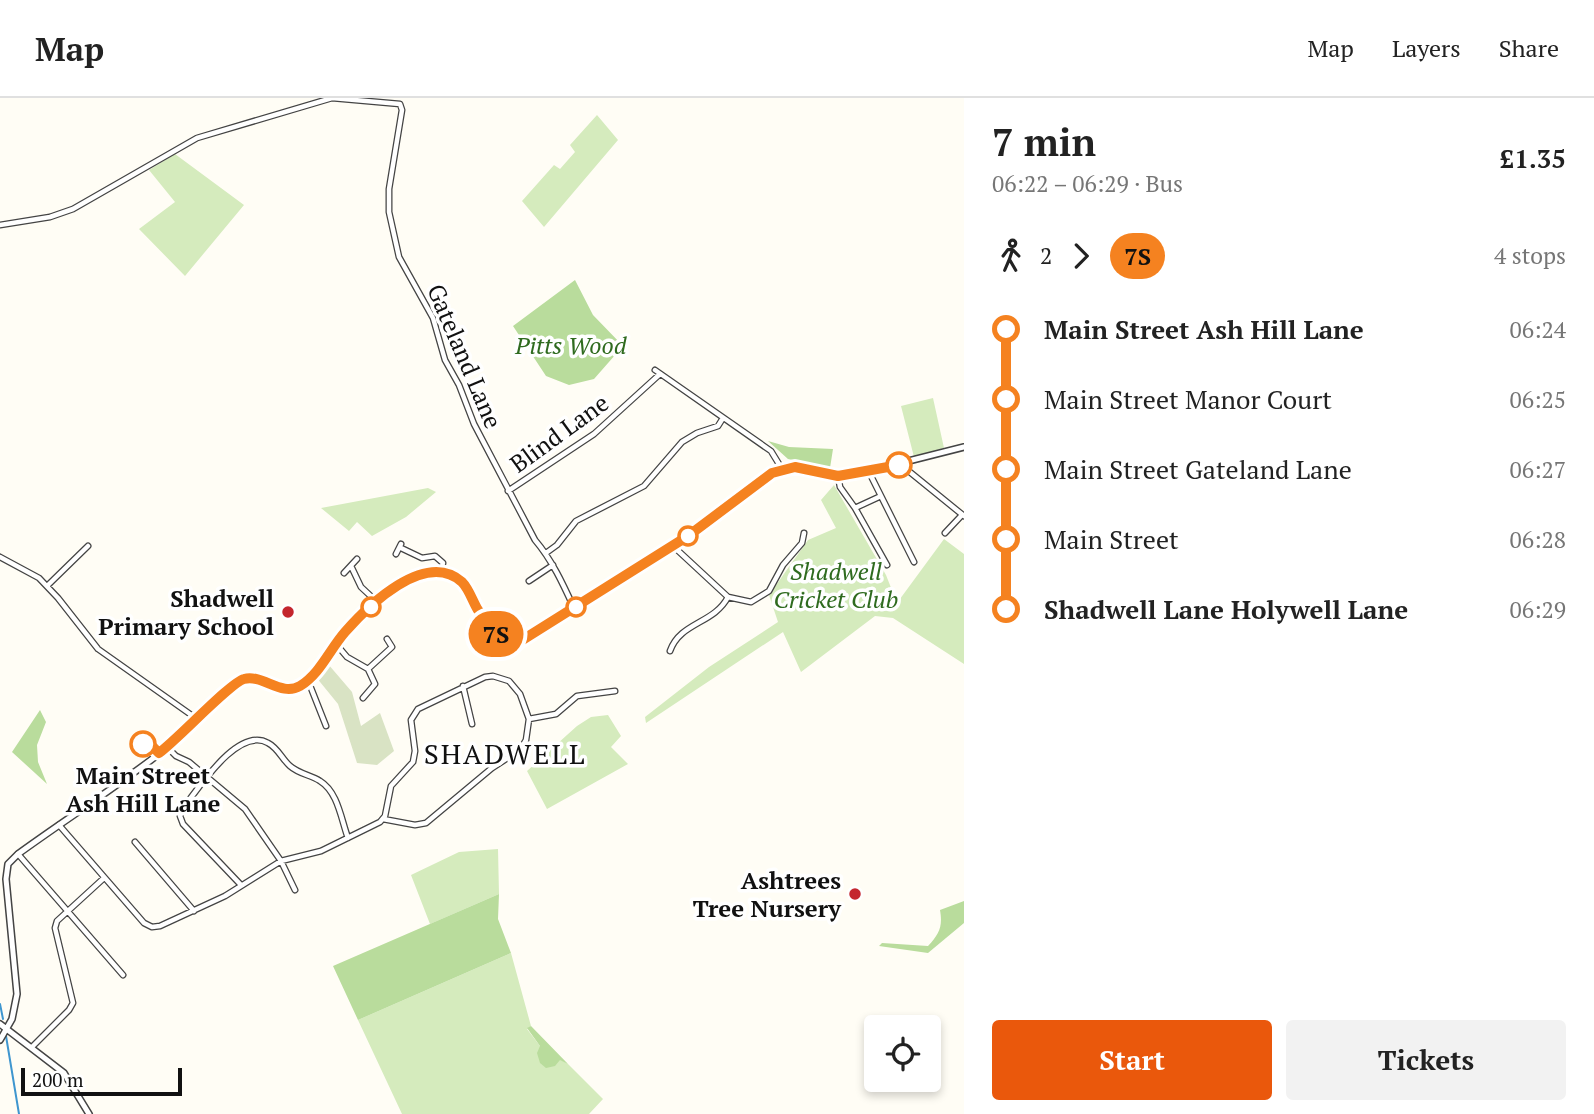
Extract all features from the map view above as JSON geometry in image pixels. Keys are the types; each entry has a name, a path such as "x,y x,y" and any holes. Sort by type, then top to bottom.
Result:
{"street":[{"name":"Gateland Lane","path":"0,225 50,217 73,209 180,146 295,107 332,98 398,103 402,110 391,162 389,212 399,257 430,312 445,360 478,432 535,540 553,565 574,608"},
{"name":"Blind Lane","path":"509,491 594,435 657,372 723,418"},
{"path":"546,553 557,545 576,521 643,486 682,442 697,433 712,430 723,418 771,451 782,469"},
{"path":"0,1040 3,1026 12,1019 17,994 6,879 8,864 18,854 167,747 229,688 243,679 255,679 289,689 305,682 376,601 417,575 440,574 461,582 486,622 502,640 509,645 523,641 673,546 760,480 782,469 807,468 838,476 869,472 964,447"},
{"path":"900,464 963,515 945,533"},
{"path":"869,472 914,562"},
{"path":"838,476 839,486 855,508 887,565"},
{"path":"855,508 881,496"},
{"path":"673,546 727,597 751,602 769,591 783,565 802,542 804,533"},
{"path":"47,586 88,545"},
{"path":"396,554 401,546 422,558 435,555 443,563 440,574"},
{"path":"0,557 30,573 47,586 97,649 198,720"},
{"path":"344,573 357,559"},
{"path":"529,581 553,565"},
{"path":"351,566 361,587 376,601"},
{"path":"670,651 675,638 711,618 722,608 727,597"},
{"path":"368,669 392,647 387,639"},
{"path":"336,644 347,657 368,669 375,684 363,698"},
{"path":"59,825 147,925 160,926 241,886 281,861 315,853 383,819 415,825 435,818 486,772 520,750 530,730 529,719 515,687 501,677 485,677 423,705 414,714 411,727 415,751 413,762 391,786 383,819"},
{"path":"305,682 311,688 326,726"},
{"path":"464,686 472,723"},
{"path":"529,719 556,714 577,696 615,691"},
{"path":"241,886 181,820 183,808 237,747 255,740 269,743 293,769 322,782 331,790 348,838"},
{"path":"167,747 245,809 281,861 295,890"},
{"path":"135,842 194,911"},
{"path":"18,854 123,975"},
{"path":"32,1046 73,1003 55,929 57,921 104,878"},
{"path":"3,1026 64,1073 89,1114"}],"green space":[{"path":"597,115 618,140 544,227 522,201 554,165 560,169 575,152 570,145"},
{"path":"175,154 244,205 185,276 139,229 175,202 149,170"},
{"name":"Pitts Wood","path":"575,280 593,315 623,346 594,379 569,385 546,376 513,326"},
{"path":"933,398 944,448 914,457 901,406"},
{"path":"768,441 789,447 833,449 830,468 788,459"},
{"name":"Shadwell Cricket Club","path":"834,485 886,575 897,603 944,539 964,554 964,664 893,618 875,616 801,672 783,632 646,723 645,717 709,667 778,622 769,595 808,540 836,528 821,500"},
{"path":"428,488 436,492 406,517 372,536 357,522 349,531 321,508"},
{"path":"328,664 352,692 361,726 380,713 394,751 377,765 357,763 338,704 316,677"},
{"path":"40,710 46,722 37,745 38,762 47,784 12,752"},
{"path":"608,715 621,736 611,747 628,764 547,809 527,771 577,726 591,717"},
{"path":"498,849 499,894 430,924 411,875 459,852"},
{"path":"499,894 498,919 511,953 358,1020 333,966"},
{"path":"964,901 964,923 928,953 879,946 882,943 928,946 939,930 940,910"},
{"path":"511,953 531,1026 527,1029 540,1046 568,1064 603,1099 589,1114 402,1114 358,1020"},
{"path":"531,1026 568,1064 560,1060 555,1066 546,1068 540,1063 537,1053 540,1046 527,1028"}],"waterway":[{"path":"0,1004 3,1019"},
{"path":"6,1036 19,1114"}],"bus line":[{"name":"7S","path":"143,744 148,744 159,753 184,734 239,680 255,679 289,689 299,686 322,664 345,632 376,601 395,586 417,575 440,574 461,582 494,632 505,643 516,644 688,536 772,473 795,467 838,476 899,465"}],"place":[{"name":"Shadwell Primary School","path":"288,612"},
{"name":"Main Street Ash Hill Lane","path":"143,744"},
{"name":"Ashtrees Tree Nursery","path":"855,894"}],"district":[{"name":"SHADWELL","path":"505,753"}]}
